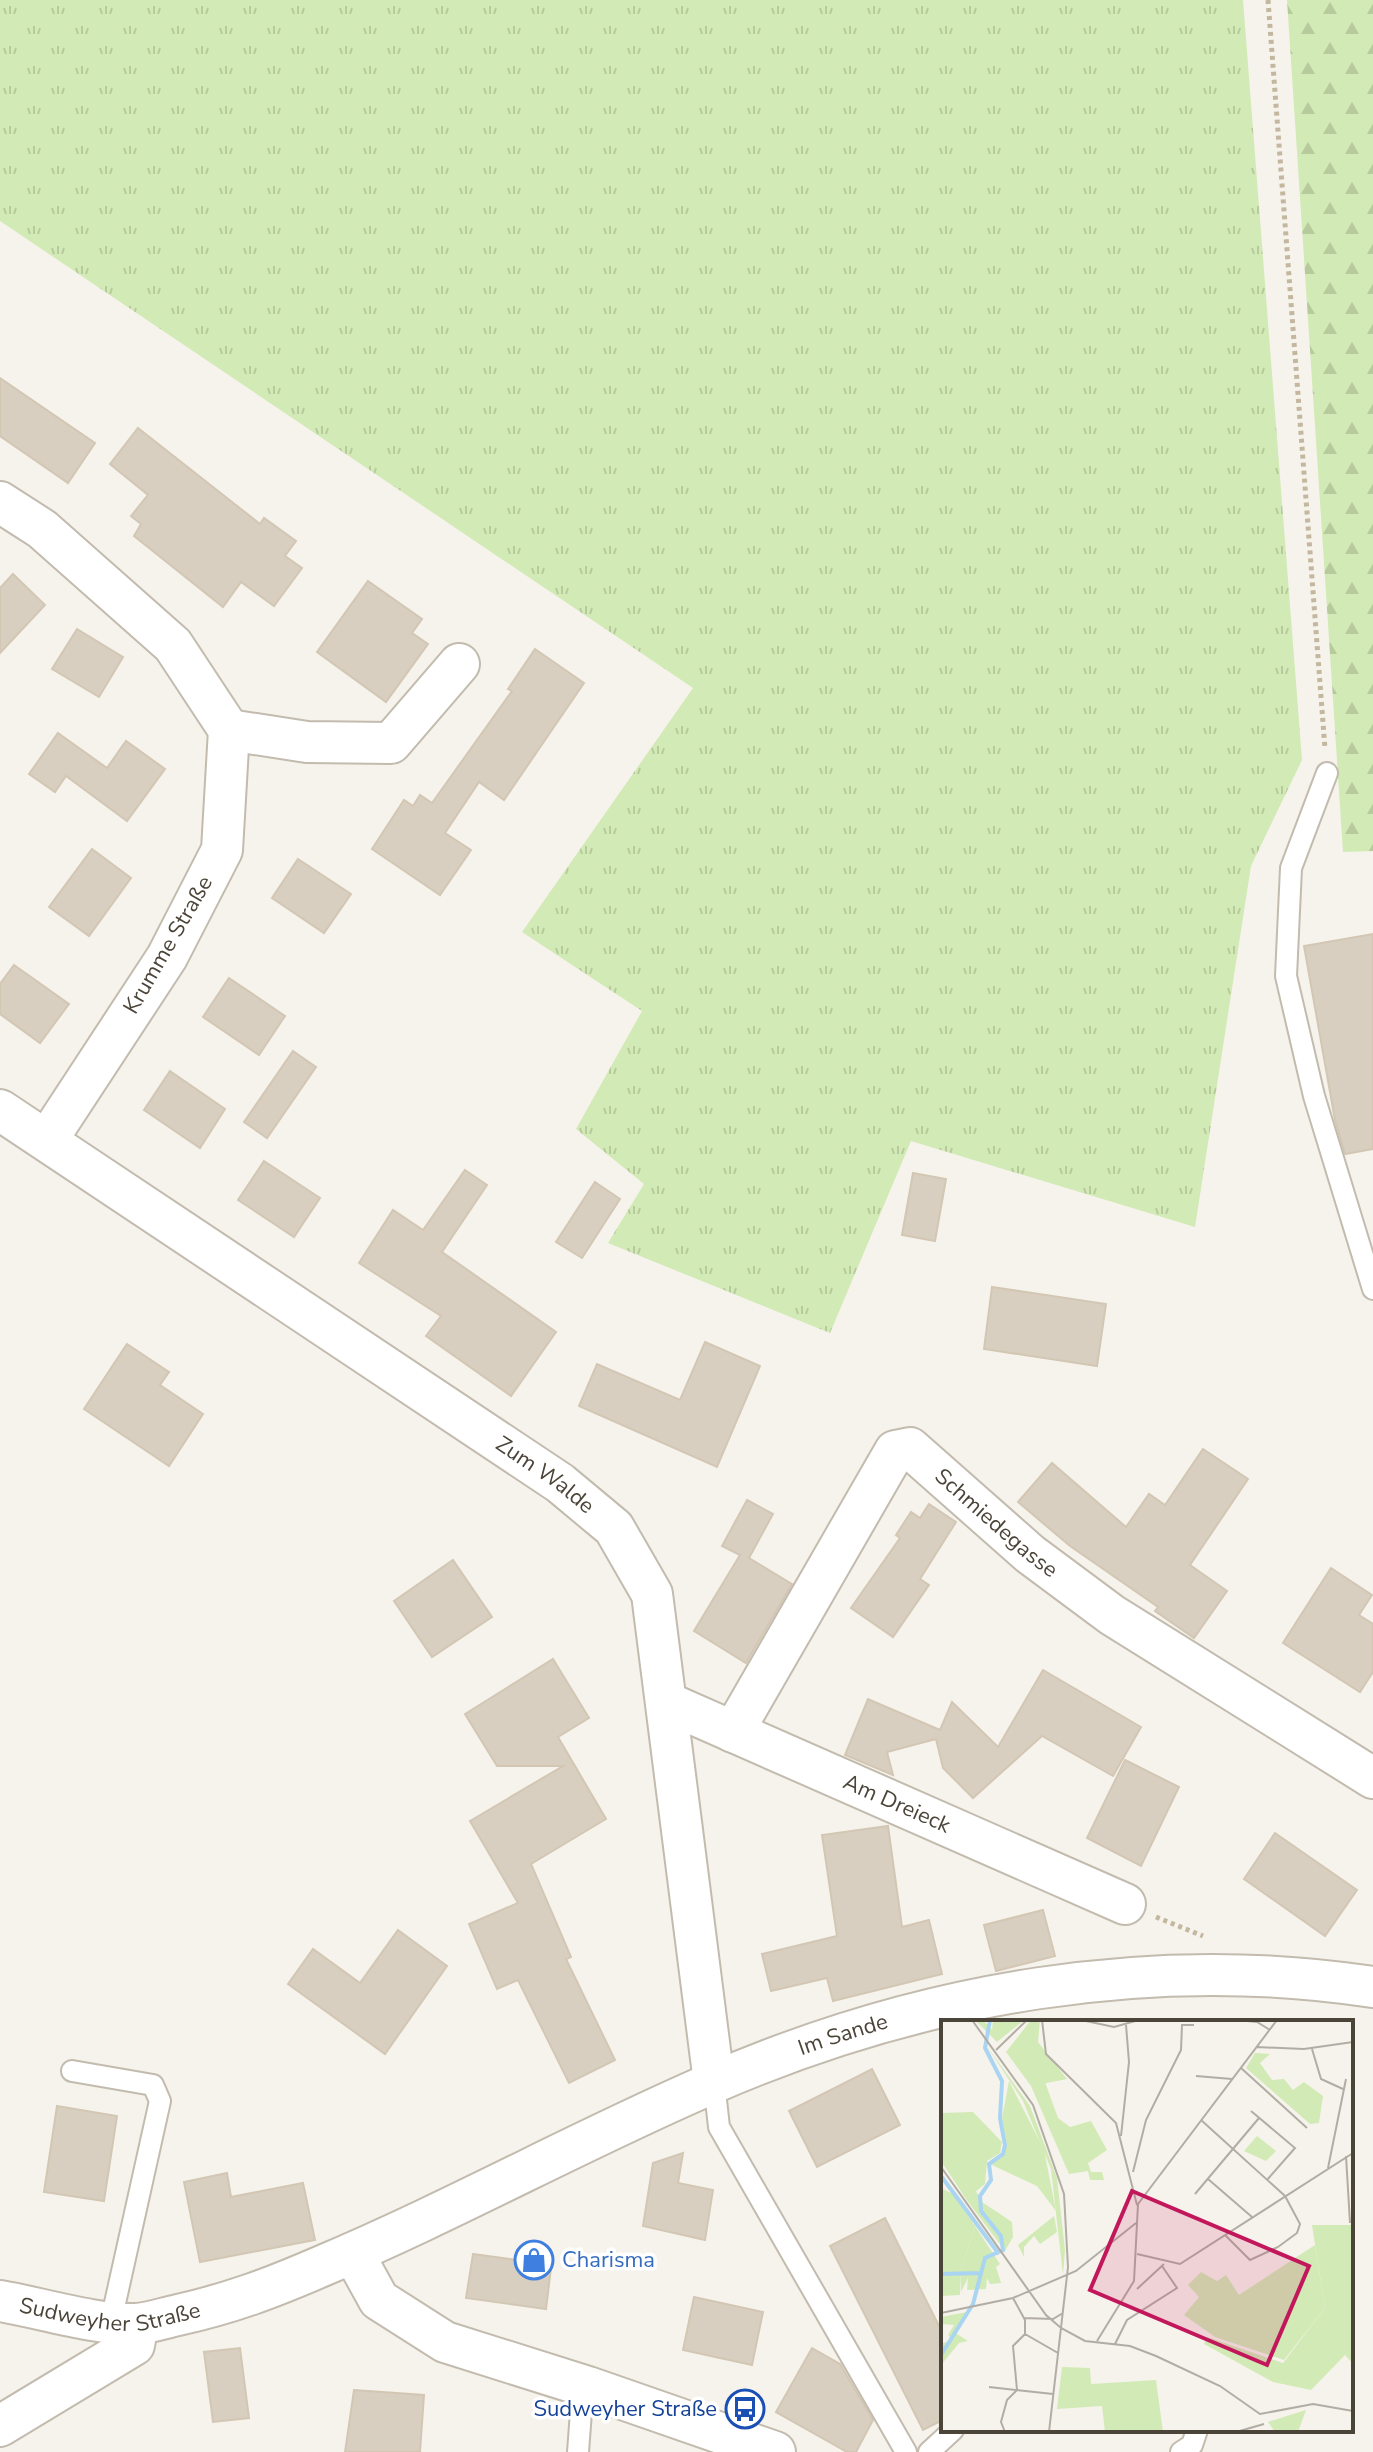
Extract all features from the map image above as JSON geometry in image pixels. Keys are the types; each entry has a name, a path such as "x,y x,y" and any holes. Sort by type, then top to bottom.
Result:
{"street":[{"path":"0,502 42,529 173,645 229,730 307,742 391,743 459,664"},
{"name":"Krumme Straße","path":"47,1140 167,957 222,850 229,730"},
{"name":"Zum Walde","path":"0,1110 560,1483 614,1528 652,1594 714,2082"},
{"name":"Schmiedegasse","path":"733,1732 895,1451 910,1448 1030,1554 1112,1615 1373,1778"},
{"name":"Am Dreieck","path":"668,1703 1125,1904"},
{"name":"Im Sande","path":"353,2253 714,2082 789,2052 968,2000 1048,1986 1140,1977 1228,1976 1373,1987"},
{"path":"353,2253 379,2300 445,2342 583,2385 775,2452"},
{"name":"Sudweyher Straße","path":"0,2301 124,2322 235,2303 353,2253"},
{"path":"0,2426 134,2345 124,2322"}],"lane":[{"path":"1327,773 1291,868 1286,976 1314,1096 1373,1289"},
{"path":"72,2071 153,2085 160,2101 124,2322"},
{"path":"714,2082 719,2127 906,2452"},
{"path":"578,2452 583,2385"},
{"path":"929,2452 951,2432"},
{"path":"1181,2452 1192,2445 1196,2432"}],"path":[{"path":"1268,0 1327,773"},
{"path":"1125,1904 1208,1938 1228,1976"}],"green space":[{"path":"0,0 1243,0 1302,760 1251,866 1195,1227 911,1141 830,1333 608,1243 644,1184 576,1129 642,1011 522,932 693,688 0,221"},
{"path":"1287,0 1373,0 1373,851 1343,852"}],"building":[{"path":"0,378 95,443 68,483 0,436"},
{"path":"138,428 260,524 264,518 296,541 285,556 302,568 274,606 241,582 223,607 134,536 141,524 131,516 148,495 110,464"},
{"path":"13,574 45,605 0,653 0,588"},
{"path":"368,581 422,619 412,633 428,644 386,702 317,652"},
{"path":"77,629 123,657 99,697 52,669"},
{"path":"535,649 584,683 504,800 479,782 445,833 471,850 440,895 372,849 404,800 413,806 420,795 432,803 512,691 508,689"},
{"path":"58,733 107,768 126,741 165,769 127,821 66,776 55,792 29,774"},
{"path":"92,849 131,878 89,936 49,907"},
{"path":"298,859 351,894 324,933 272,898"},
{"path":"1373,934 1373,1149 1345,1154 1335,1120 1304,946"},
{"path":"14,965 69,1004 40,1043 0,1014 0,984"},
{"path":"229,978 285,1016 259,1055 203,1017"},
{"path":"293,1051 316,1067 267,1138 244,1122"},
{"path":"170,1071 225,1109 200,1148 144,1110"},
{"path":"264,1161 320,1198 294,1237 238,1200"},
{"path":"465,1170 487,1185 442,1252 556,1332 511,1396 426,1336 441,1316 359,1263 393,1210 423,1230"},
{"path":"913,1173 946,1179 935,1241 902,1235"},
{"path":"595,1182 620,1199 582,1258 556,1242"},
{"path":"992,1287 1106,1304 1097,1366 984,1349"},
{"path":"705,1342 760,1366 717,1467 579,1406 597,1364 680,1400"},
{"path":"127,1344 169,1372 160,1385 203,1414 169,1466 84,1409"},
{"path":"1203,1449 1248,1479 1190,1565 1227,1591 1194,1638 1155,1611 1158,1607 1070,1546 1018,1502 1052,1463 1126,1527 1149,1494 1165,1505"},
{"path":"747,1500 773,1514 749,1558 792,1584 746,1663 694,1631 740,1555 722,1546"},
{"path":"929,1504 956,1522 920,1579 929,1585 893,1637 851,1608 900,1538 896,1535 911,1512 920,1518"},
{"path":"453,1560 492,1617 432,1657 394,1601"},
{"path":"1331,1568 1372,1595 1359,1615 1373,1624 1373,1672 1360,1692 1283,1643"},
{"path":"553,1659 589,1718 558,1737 606,1819 531,1864 571,1957 566,1959 615,2060 569,2083 518,1980 497,1989 469,1924 518,1903 470,1821 563,1766 497,1766 465,1714"},
{"path":"1043,1670 1141,1727 1113,1776 1042,1736 973,1798 943,1768 936,1739 887,1752 893,1775 845,1755 868,1699 940,1730 952,1702 998,1747"},
{"path":"1125,1760 1179,1787 1141,1866 1087,1838"},
{"path":"888,1826 902,1927 929,1920 942,1974 833,2001 827,1978 771,1991 762,1954 837,1936 822,1835"},
{"path":"1275,1833 1357,1890 1325,1936 1244,1879"},
{"path":"1043,1910 1055,1956 996,1971 984,1925"},
{"path":"398,1930 447,1966 385,2054 288,1984 313,1949 360,1983"},
{"path":"872,2069 900,2125 817,2167 789,2111"},
{"path":"57,2106 117,2116 104,2201 44,2192"},
{"path":"683,2153 678,2183 713,2190 705,2240 643,2226 653,2163"},
{"path":"227,2173 231,2197 303,2183 315,2240 200,2262 184,2182"},
{"path":"885,2218 941,2330 941,2421 923,2430 830,2246"},
{"path":"473,2254 546,2264 551,2268 546,2309 466,2298"},
{"path":"694,2297 763,2312 752,2365 683,2350"},
{"path":"240,2348 249,2418 213,2422 204,2352"},
{"path":"812,2348 840,2364 873,2420 856,2452 847,2452 776,2412"},
{"path":"354,2390 424,2395 420,2452 345,2452"}],"place":[{"name":"Charisma","path":"534,2260"},
{"name":"Sudweyher Straße","path":"745,2409"}]}
